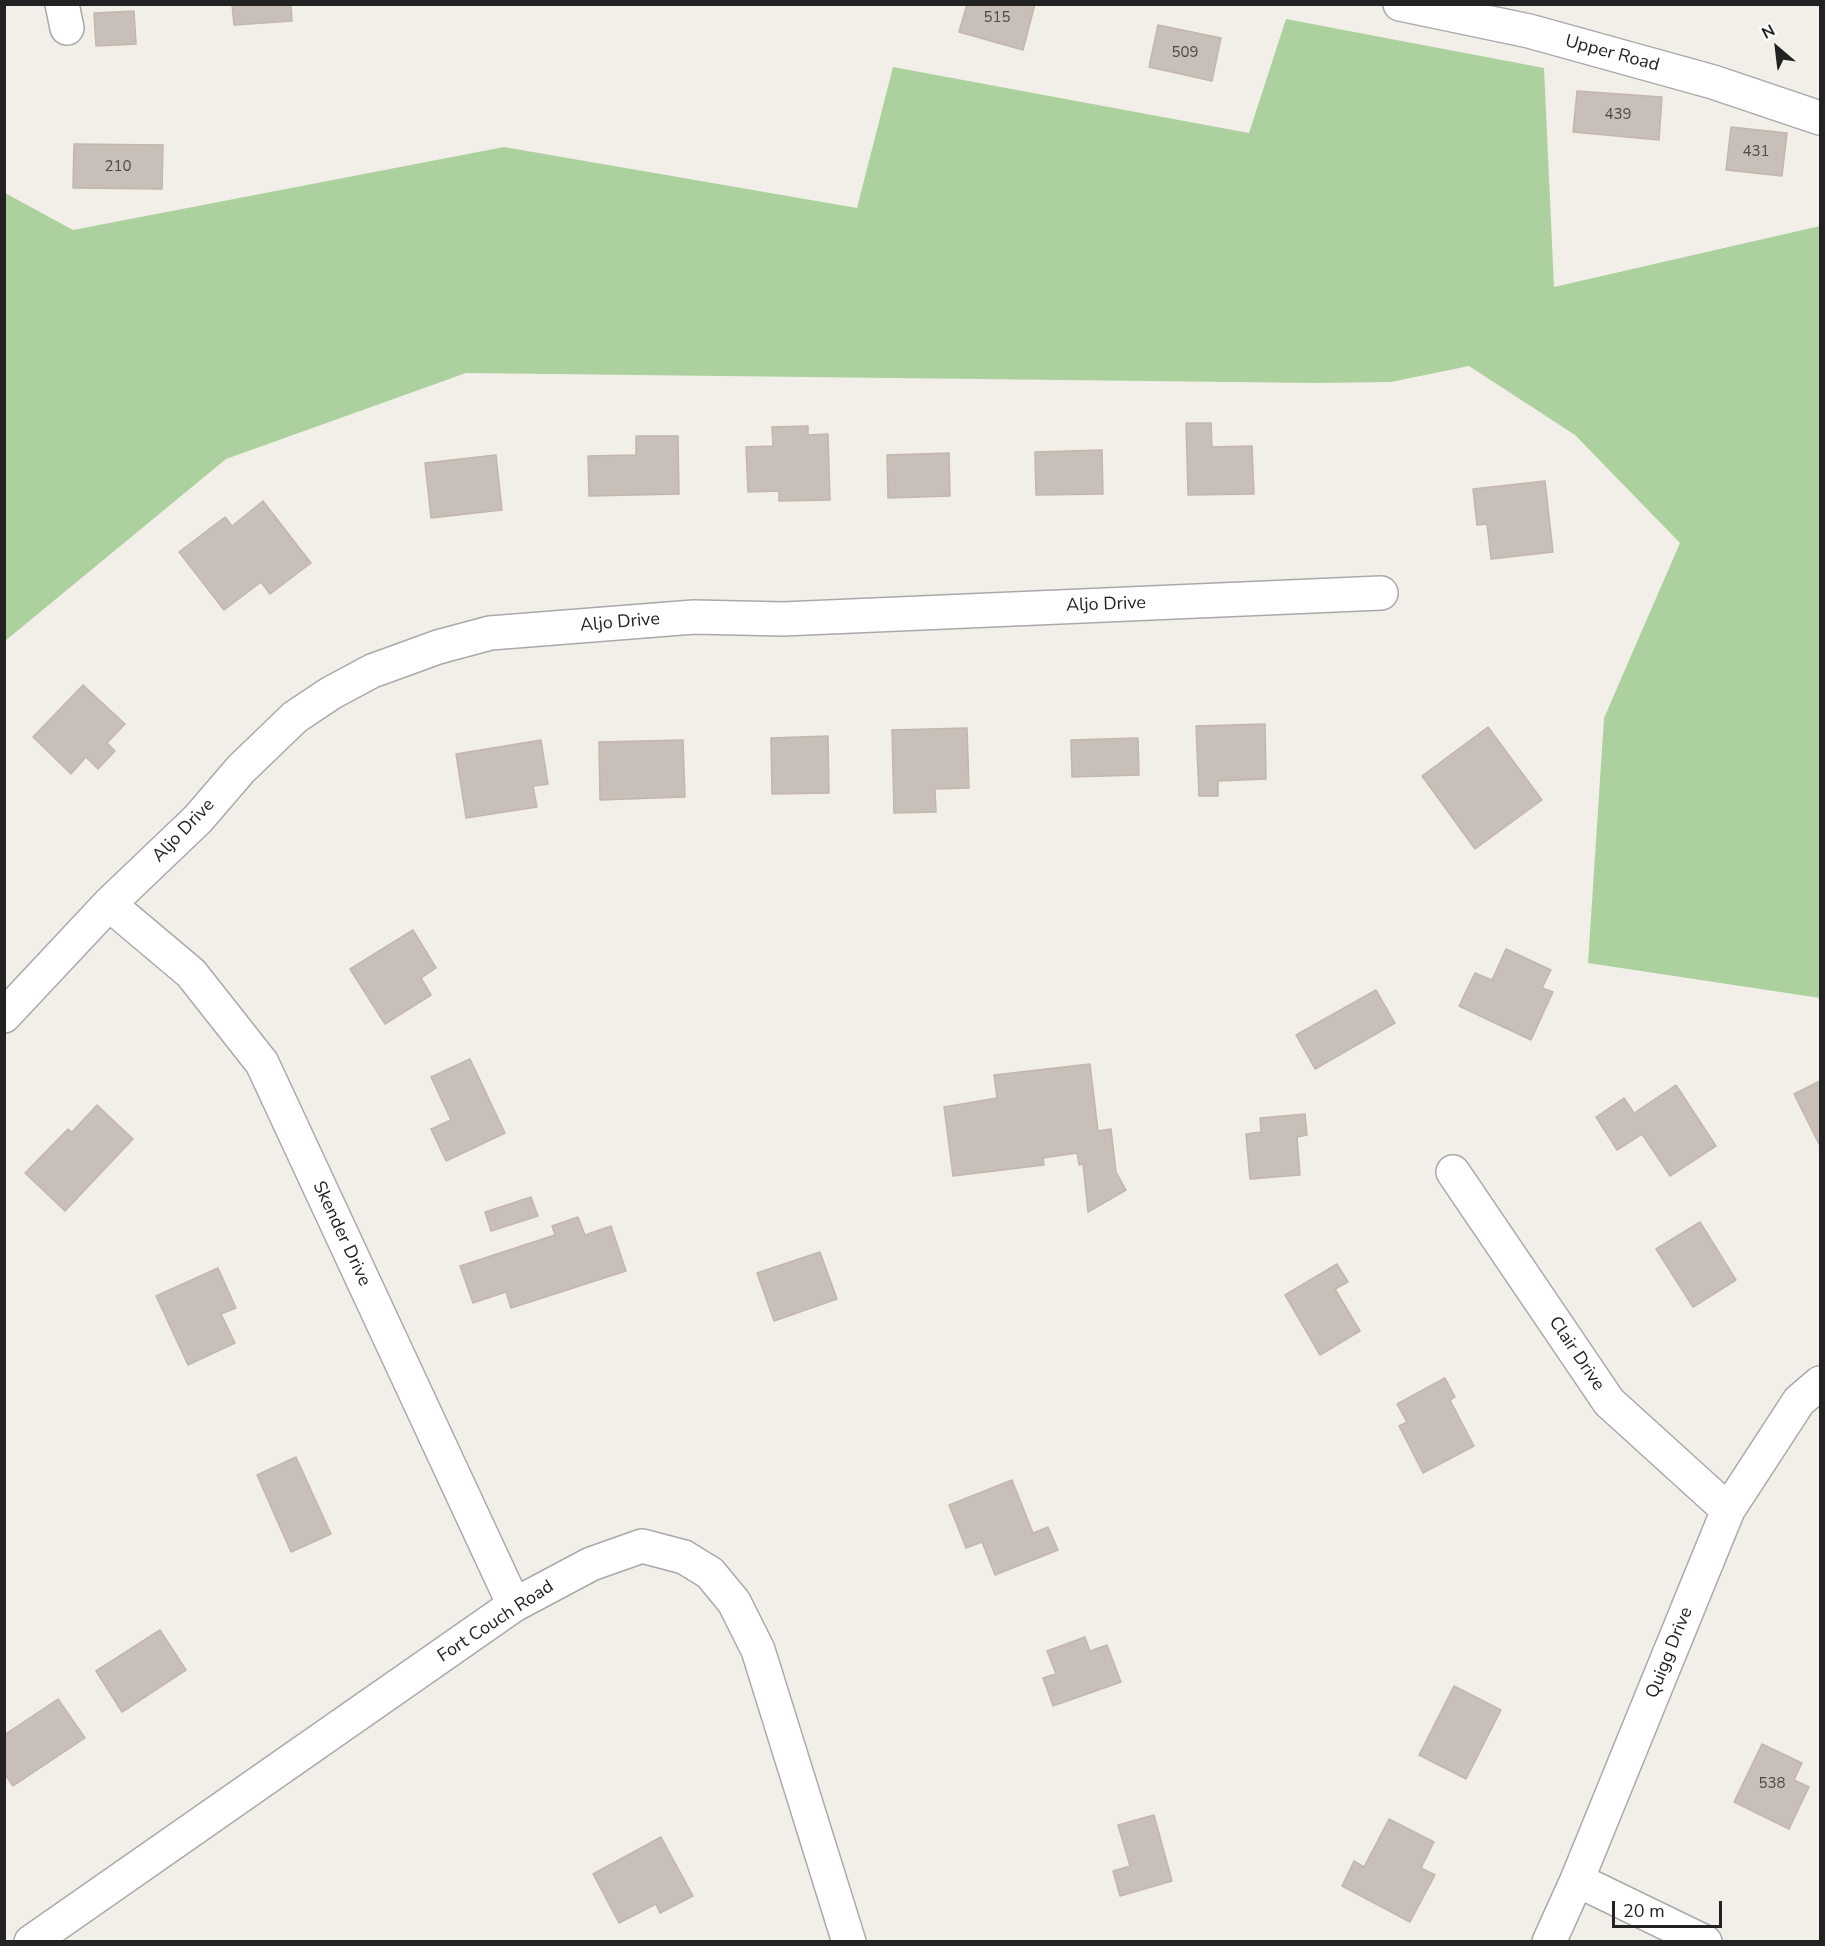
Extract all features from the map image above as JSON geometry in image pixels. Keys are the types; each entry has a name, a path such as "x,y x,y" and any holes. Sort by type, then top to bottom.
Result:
{"street":[{"name":"Upper Road","path":"1400,4 1529,31 1713,82 1821,118"},
{"name":"Aljo Drive","path":"4,1016 109,904 198,819 241,769 295,717 331,693 372,671 438,647 489,633 694,617 783,619 1381,593"},
{"name":"Skender Drive","path":"109,904 191,973 262,1063 514,1605"},
{"name":"Clair Drive","path":"1454,1172 1609,1402 1728,1510"},
{"name":"Quigg Drive","path":"1549,1941 1577,1880 1728,1510 1799,1401 1821,1383"},
{"name":"Fort Couch Road","path":"31,1941 514,1605 591,1564 642,1546 684,1557 710,1573 734,1602 758,1650 849,1941"},
{"path":"1577,1880 1705,1941"}],"green space":[{"path":"1286,19 1544,68 1554,287 1820,226 1820,998 1588,963 1604,718 1680,543 1575,435 1469,366 1391,382 1316,383 466,373 226,459 5,641 5,193 73,230 504,147 857,208 893,67 1249,133"}],"building":[{"path":"232,4 291,4 292,21 234,25"},
{"path":"967,4 1035,4 1023,50 959,32"},
{"path":"134,11 136,44 96,46 94,13"},
{"path":"1158,25 1221,38 1212,81 1149,67"},
{"path":"1577,91 1662,97 1659,140 1573,132"},
{"path":"1731,127 1787,133 1782,176 1726,170"},
{"path":"74,144 163,145 162,189 73,188"},
{"path":"1186,423 1211,423 1212,447 1252,446 1254,494 1188,495"},
{"path":"808,426 808,435 828,434 830,500 779,501 779,491 748,492 746,447 773,446 772,427"},
{"path":"636,436 678,436 679,494 589,496 588,456 636,455"},
{"path":"1102,450 1103,494 1036,495 1035,452"},
{"path":"949,453 950,496 888,498 887,455"},
{"path":"496,455 502,510 431,518 425,463"},
{"path":"1545,481 1553,552 1491,559 1487,524 1477,525 1473,489"},
{"path":"263,501 311,563 270,594 261,582 224,610 179,552 225,517 232,526"},
{"path":"83,685 125,724 107,743 115,751 98,769 86,757 71,774 33,737"},
{"path":"1265,724 1266,779 1218,781 1218,796 1199,796 1196,726"},
{"path":"1488,727 1542,800 1475,849 1422,776"},
{"path":"967,728 969,788 935,789 936,812 894,813 892,730"},
{"path":"828,736 829,793 772,794 771,738"},
{"path":"1138,738 1139,775 1072,777 1071,740"},
{"path":"541,740 548,784 533,786 537,807 466,818 456,754"},
{"path":"683,740 685,797 600,800 599,742"},
{"path":"413,930 436,968 421,978 431,995 385,1024 350,969"},
{"path":"1506,949 1551,970 1542,988 1553,992 1531,1040 1459,1006 1475,973 1492,980"},
{"path":"1376,990 1395,1023 1315,1069 1296,1035"},
{"path":"470,1059 505,1133 446,1161 431,1129 451,1120 431,1077"},
{"path":"1090,1064 1098,1131 1111,1129 1116,1172 1126,1190 1088,1212 1083,1164 1079,1165 1077,1153 1043,1158 1044,1165 953,1176 944,1107 997,1098 994,1075"},
{"path":"1820,1081 1820,1146 1794,1094"},
{"path":"1676,1085 1716,1146 1670,1176 1642,1134 1617,1150 1596,1117 1624,1098 1634,1113"},
{"path":"97,1105 133,1139 65,1211 25,1173 68,1129 72,1132"},
{"path":"1305,1114 1307,1135 1297,1137 1300,1175 1250,1179 1246,1134 1261,1132 1260,1118"},
{"path":"531,1197 538,1216 491,1231 485,1212"},
{"path":"578,1217 585,1235 611,1226 626,1271 511,1308 506,1292 473,1303 460,1266 555,1235 552,1226"},
{"path":"1700,1222 1736,1280 1693,1307 1656,1249"},
{"path":"820,1252 837,1299 774,1321 757,1273"},
{"path":"1337,1264 1348,1282 1335,1289 1360,1331 1320,1355 1285,1295"},
{"path":"218,1268 236,1308 221,1314 235,1343 188,1365 156,1296"},
{"path":"1445,1378 1455,1397 1450,1400 1474,1446 1423,1473 1399,1426 1407,1422 1397,1404"},
{"path":"296,1457 331,1534 291,1552 257,1475"},
{"path":"1012,1480 1033,1533 1048,1527 1058,1550 995,1575 982,1542 966,1548 949,1505"},
{"path":"160,1630 186,1670 122,1712 96,1671"},
{"path":"1085,1637 1090,1651 1107,1645 1121,1682 1053,1706 1043,1678 1056,1674 1047,1651"},
{"path":"1454,1686 1501,1710 1466,1779 1419,1755"},
{"path":"58,1699 85,1738 13,1786 4,1773 4,1735"},
{"path":"1762,1744 1802,1763 1794,1780 1809,1787 1789,1829 1734,1802"},
{"path":"1154,1815 1172,1881 1120,1896 1113,1871 1130,1866 1118,1825"},
{"path":"1389,1819 1434,1842 1421,1868 1435,1875 1410,1922 1342,1886 1354,1861 1364,1867"},
{"path":"661,1837 693,1896 660,1913 656,1904 619,1923 593,1874"}]}
